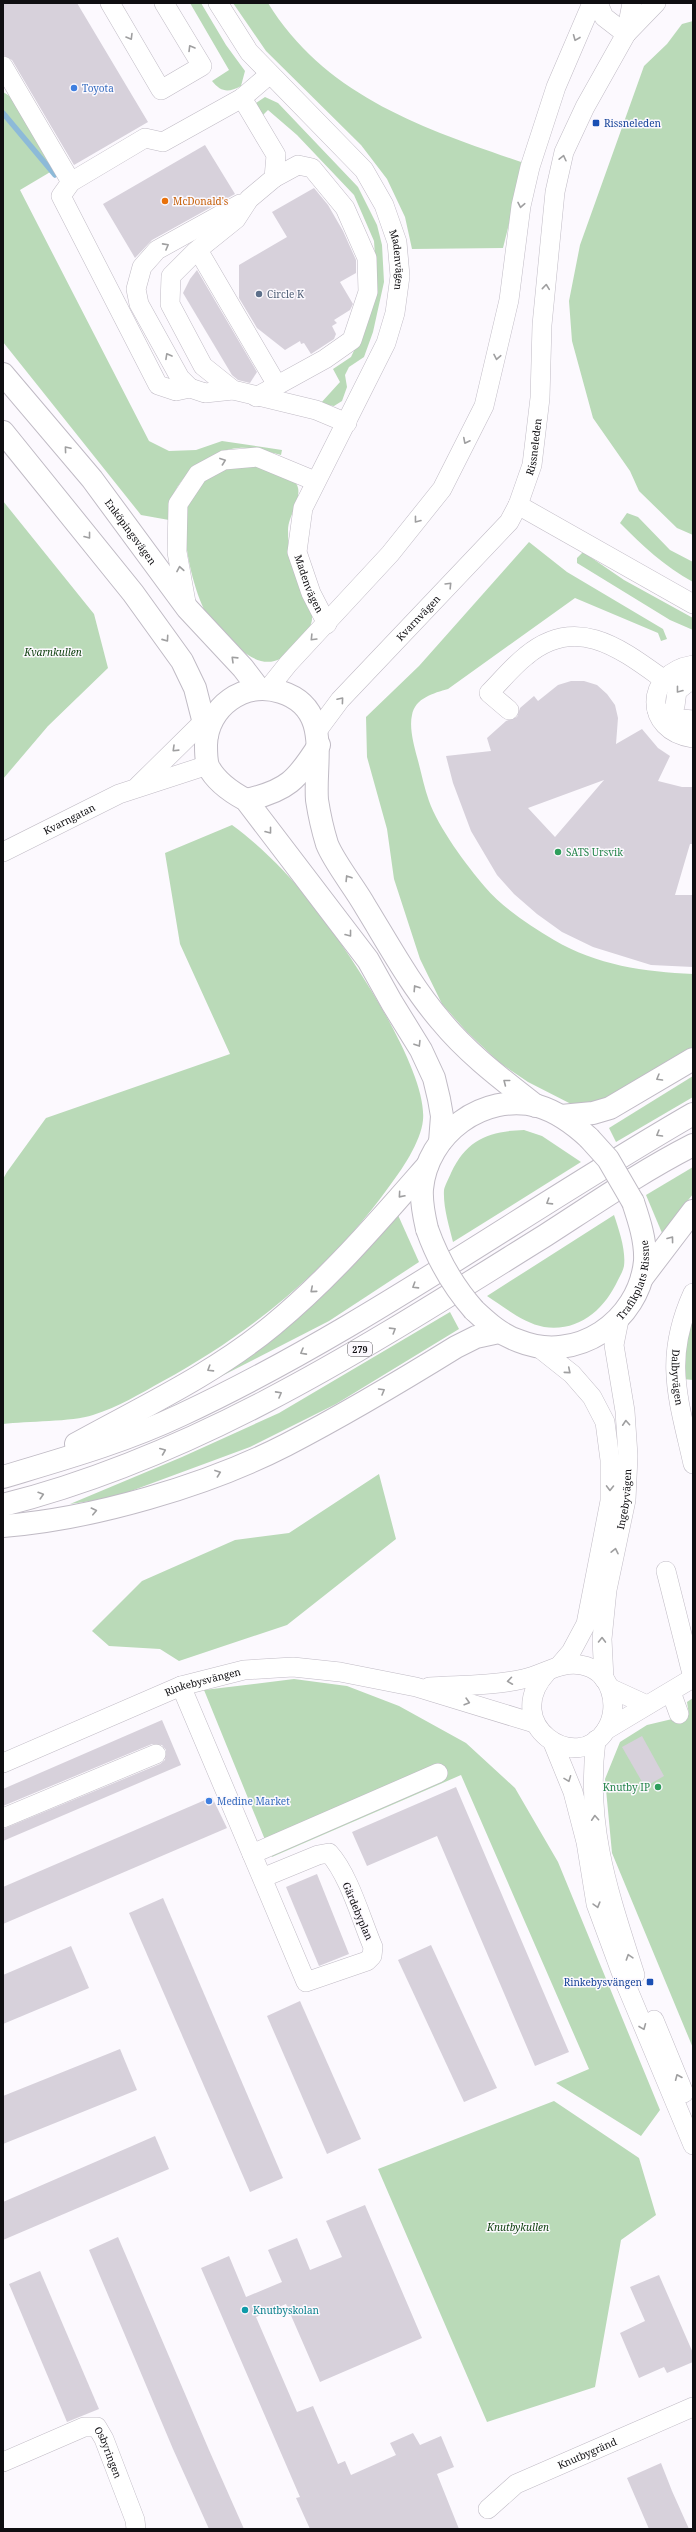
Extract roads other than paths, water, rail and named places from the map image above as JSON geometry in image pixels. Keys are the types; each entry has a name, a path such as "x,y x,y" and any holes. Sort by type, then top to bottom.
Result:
{"main road":[{"name":"Enköpingsvägen","path":"3,374 92,479 187,608 263,689"},
{"path":"3,432 129,587 182,661 195,688 205,729 208,765 218,780 230,792 246,800 368,960 421,1050 434,1078 442,1116 440,1142"},
{"path":"205,729 219,708 230,698 244,692 263,689 282,692 295,699 306,709 318,738 317,800 328,845 418,992 441,1022 465,1048 536,1106"},
{"path":"246,800 267,796 292,782 318,738"},
{"path":"561,1116 593,1113 610,1108 693,1059"},
{"name":"Trafikplats Rissne","path":"517,1104 536,1106 561,1116 589,1138 608,1159 633,1202 643,1239 645,1261 632,1301 619,1320 586,1342 554,1348 538,1347 519,1342 500,1332 474,1310 447,1276 436,1255 426,1229 422,1189 427,1166 440,1142 453,1127 483,1110 497,1105 517,1104"},
{"name":"279","path":"3,1477 108,1444 179,1416 238,1388 354,1323 693,1114"},
{"name":"279","path":"3,1505 118,1468 192,1439 249,1411 369,1344 693,1145"},
{"path":"32,1469 183,1386 272,1326 323,1281 427,1166"},
{"path":"639,1282 693,1211"},
{"path":"3,1526 42,1523 121,1505 237,1466 286,1445 456,1347 476,1337 500,1332"}],"street":[{"path":"110,3 161,90 202,66 164,3"},
{"name":"Madenvägen","path":"218,3 249,52 337,140 364,170 384,205 397,242 400,276 395,313 386,343 348,423 315,481 303,508 297,552 311,592 327,624"},
{"path":"263,689 327,624 390,554 442,489 484,406 509,300 521,206 530,167 556,86 592,3"},
{"path":"598,3 604,17 626,34 656,3"},
{"name":"Rissneleden","path":"518,505 532,465 542,368 542,325 555,192 564,152 585,107 626,34 632,3"},
{"path":"3,66 71,182"},
{"path":"190,388 176,391 158,385 61,196 71,182 145,138 163,142 242,98 270,74"},
{"path":"242,98 276,155 274,178"},
{"path":"233,390 205,393 190,388 180,378 139,304 136,289 142,266 157,250 249,199 274,178 298,165 312,168 345,208 367,258 368,292 352,340 325,359 256,397"},
{"path":"249,199 236,218 198,250 171,276 170,304 203,366 233,390 256,397 316,410 348,423"},
{"path":"198,250 277,385"},
{"path":"187,608 177,552 178,504 198,474 224,460 257,457 315,481"},
{"path":"518,505 693,604"},
{"name":"Kvarnvägen","path":"318,738 340,700 509,522 518,505"},
{"path":"509,710 489,693 526,656 546,643 567,638 593,638 621,649 663,679"},
{"path":"693,665 679,667 663,679 656,694 671,718 693,720"},
{"path":"693,682 686,683 677,691 666,708 664,724 677,734 693,738"},
{"path":"136,788 205,729"},
{"name":"Kvarngatan","path":"3,852 119,794 208,765"},
{"name":"Dalbyvägen","path":"693,1292 678,1338 674,1369 676,1391 693,1464"},
{"name":"Ingebyvägen","path":"608,1684 602,1639 607,1590 626,1500 628,1456 626,1419 614,1345 619,1320"},
{"name":"Ingebyvägen","path":"538,1347 572,1374 592,1397 605,1422 610,1460 610,1501 586,1624 571,1652 553,1669"},
{"path":"553,1669 538,1683 531,1702 534,1723 542,1734 553,1742 566,1747 581,1746 693,1678 666,1571"},
{"name":"Rinkebysvängen","path":"416,1687 501,1682 524,1679 553,1669 583,1665 608,1684"},
{"name":"Rinkebysvängen","path":"3,1763 181,1686 244,1670 293,1667 340,1672 416,1687 534,1723"},
{"path":"608,1684 647,1705"},
{"path":"608,1684 614,1710 601,1735 592,1781 596,1842 610,1899 635,1976 693,2113"},
{"name":"Gärdebyplan","path":"181,1686 262,1878 306,1982 367,1962 372,1956 373,1947 340,1869 328,1854 318,1855 262,1878"},
{"path":"671,1692 679,1714"},
{"path":"553,1742 575,1799 586,1842 596,1904 624,1980 693,2145"},
{"path":"3,1818 156,1754"},
{"path":"252,1854 438,1773"},
{"name":"Knutbygränd","path":"488,2509 516,2484 693,2407"},
{"name":"Osbyringen","path":"3,2462 84,2427 97,2428 104,2439 135,2520 136,2529"}],"waterway":[{"path":"3,113 55,175"}],"place":[{"name":"Toyota","path":"74,88"},
{"name":"Rissneleden","path":"596,123"},
{"name":"McDonald's","path":"165,201"},
{"name":"Circle K","path":"259,294"},
{"name":"SATS Ursvik","path":"558,852"},
{"name":"Knutby IP","path":"658,1787"},
{"name":"Medine Market","path":"209,1801"},
{"name":"Rinkebysvängen","path":"650,1982"},
{"name":"Knutbyskolan","path":"245,2310"}],"park label":[{"name":"Kvarnkullen","path":"53,652"},
{"name":"Knutbykullen","path":"518,2227"}]}
